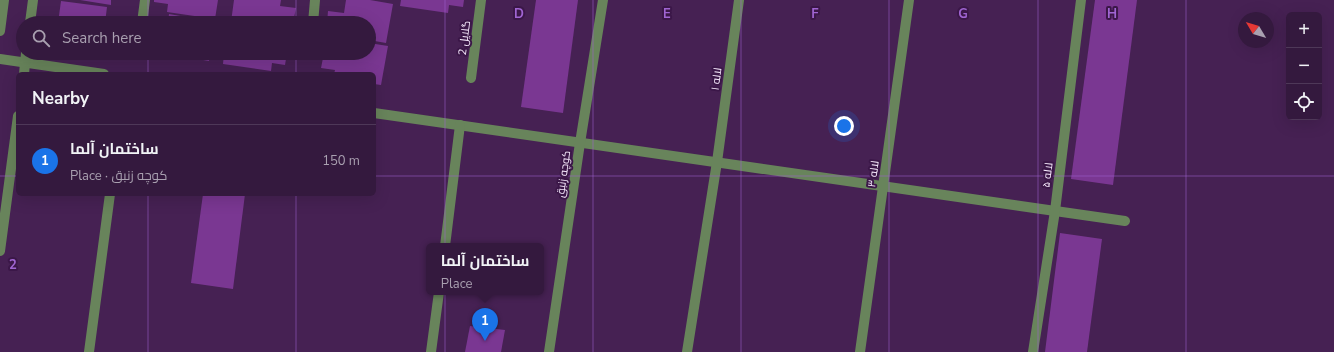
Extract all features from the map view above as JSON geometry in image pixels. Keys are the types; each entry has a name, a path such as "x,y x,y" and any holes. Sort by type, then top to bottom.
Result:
{"street":[{"path":"0,31 4,0"},
{"path":"31,16 33,0"},
{"path":"143,16 145,0"},
{"path":"314,16 315,0"},
{"name":"گلایل 2","path":"471,78 481,0"},
{"name":"کوچه زنبق","path":"549,352 603,0"},
{"name":"لاله ۱","path":"687,352 717,162 739,0"},
{"name":"لاله ۳","path":"860,352 909,0"},
{"name":"لاله ۵","path":"1033,352 1055,211 1081,0"},
{"path":"0,59 16,58"},
{"path":"24,72 26,60"},
{"path":"36,60 94,72"},
{"path":"376,113 1125,221"},
{"path":"445,243 460,125"},
{"path":"0,251 16,131"},
{"path":"89,352 110,196"},
{"path":"431,352 438,295"}],"building":[{"path":"80,0 111,0 111,5"},
{"path":"154,0 218,0 215,16 194,16 167,12 168,4 154,2"},
{"path":"234,0 281,0 280,6 296,8 294,16 232,16"},
{"path":"346,0 370,0 393,4 386,43 376,41 376,16 328,16 328,11 344,13"},
{"path":"401,0 464,0 463,7 449,5 448,13 400,6"},
{"path":"536,0 578,0 563,113 521,107"},
{"path":"1095,0 1137,0 1113,185 1071,179"},
{"path":"61,1 107,7 106,16 59,16"},
{"path":"169,14 180,16 169,16"},
{"path":"376,44 388,46 381,85 376,84 376,72 334,72 335,70 321,68 323,60 376,60"},
{"path":"223,60 286,60 285,65 272,63 271,71 223,64"},
{"path":"203,196 245,196 233,289 191,283"},
{"path":"1060,233 1102,239 1087,352 1045,352"},
{"path":"470,326 505,330 501,352 465,352"}],"place":[{"name":"ساختمان آلما","path":"485,341"}]}
